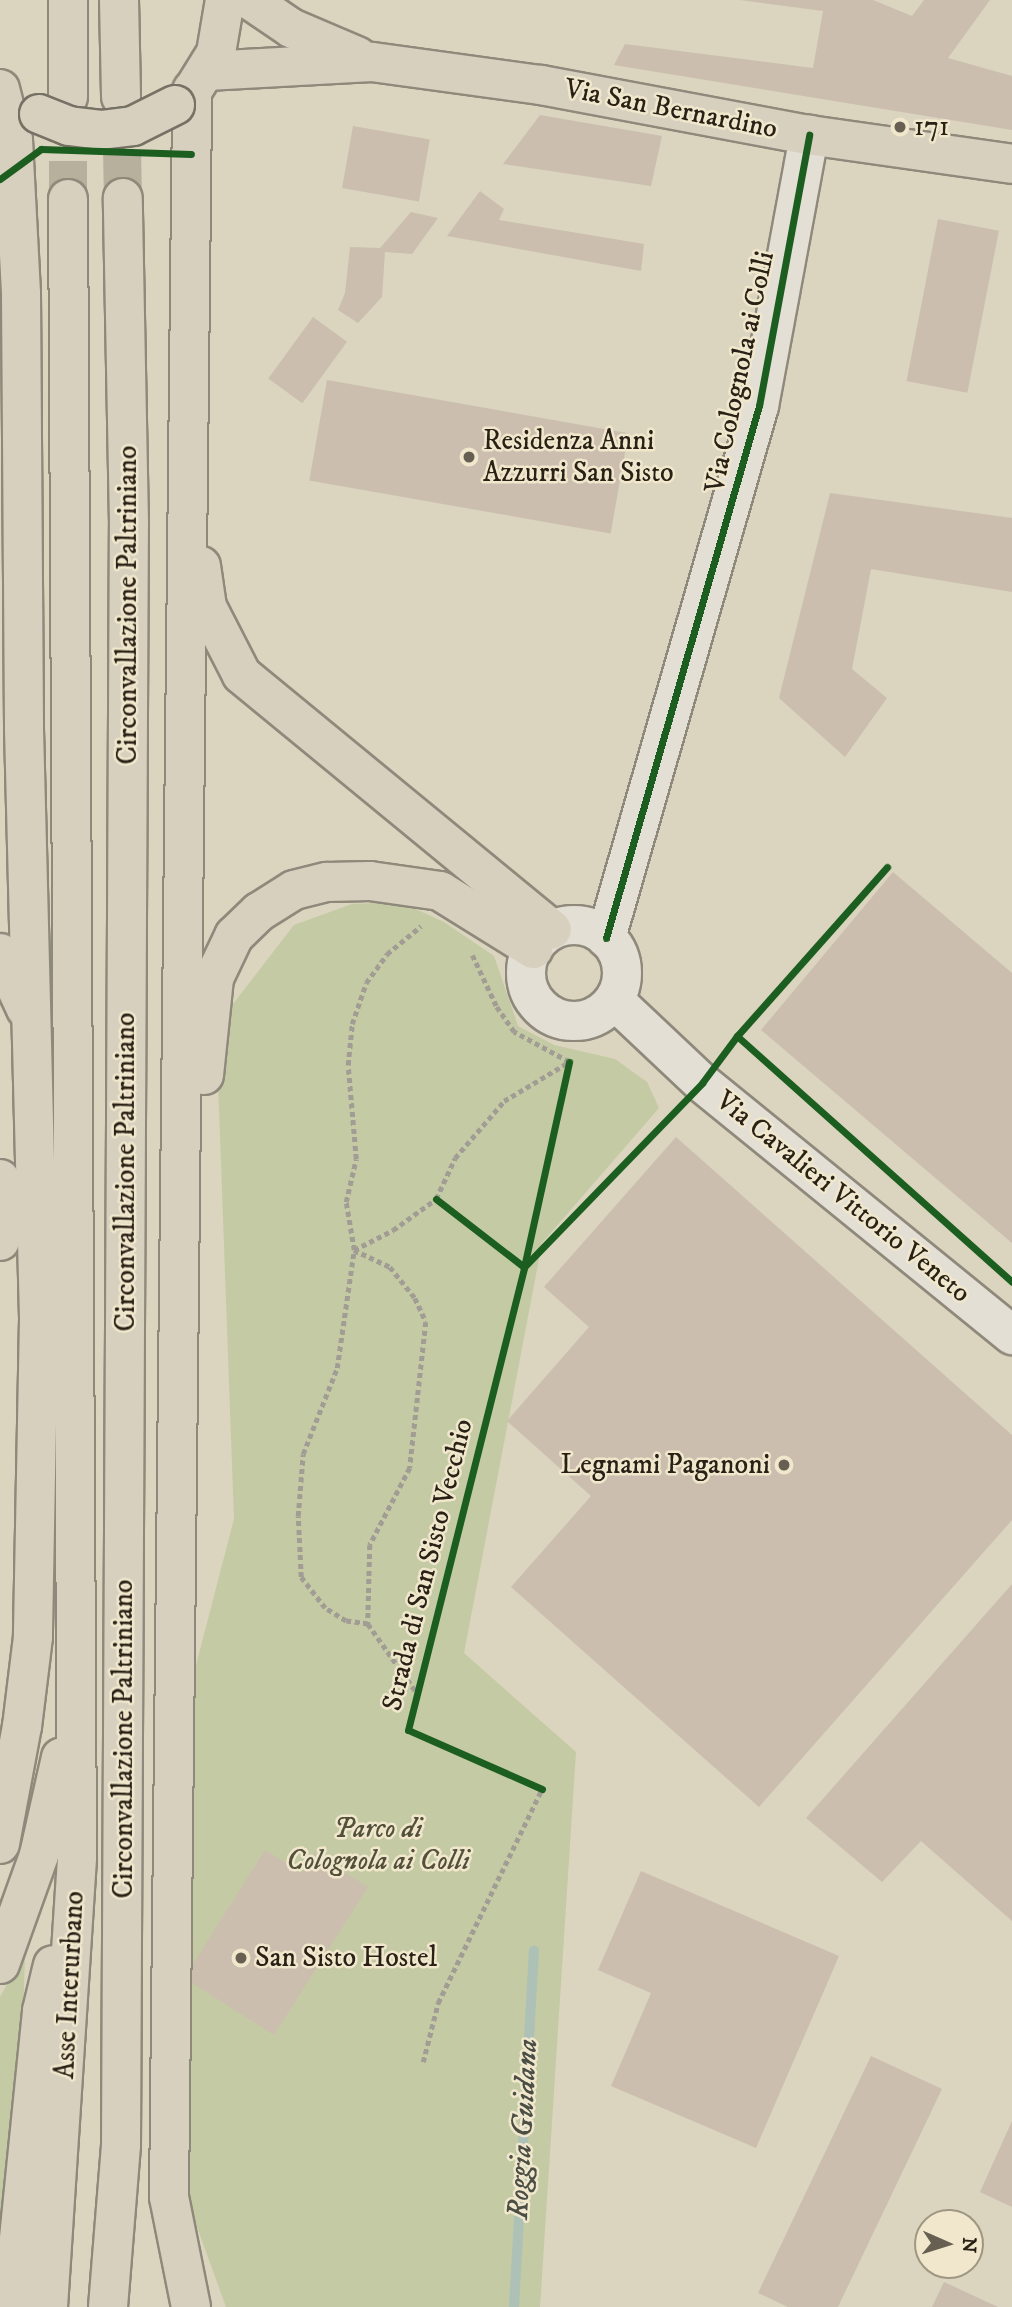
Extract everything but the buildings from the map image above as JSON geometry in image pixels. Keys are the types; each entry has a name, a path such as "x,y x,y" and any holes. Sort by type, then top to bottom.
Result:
{"main road":[{"path":"54,105 68,0"},
{"path":"191,2307 169,2197 192,89 222,34 225,0"},
{"name":"Via San Bernardino","path":"250,0 290,29 372,62 541,85 809,135 1012,164"},
{"path":"119,1 121,97"},
{"name":"Via San Bernardino","path":"0,77 54,105 69,126 101,130 133,126 192,89 372,62"},
{"path":"0,89 10,161 39,1319 33,1637 22,1726 0,1844"},
{"name":"Circonvallazione Paltriniano","path":"121,2145 129,524 123,198"},
{"name":"Circonvallazione Paltriniano","path":"68,199 78,1662"},
{"path":"188,398 201,476 201,568 207,607 242,675 542,940"},
{"path":"0,766 24,729"},
{"path":"175,1474 202,1336 204,1042 214,978 234,936 258,912 294,890 327,882 370,881 440,891 542,940"},
{"path":"0,953 33,1023"},
{"path":"0,1179 0,1230"},
{"path":"0,1964 38,1855 78,1662"},
{"name":"Asse Interurbano","path":"48,2307 77,1857 78,1662"},
{"path":"12,2307 42,2011 77,1857"},
{"path":"108,2307 121,2145"},
{"path":"121,2145 136,2307"}],"street":[{"name":"Via Colognola ai Colli","path":"606,938 759,406 809,135"},
{"path":"0,236 10,161"},
{"path":"581,925 606,938 621,961 622,974 614,1000 588,1019 564,1019 542,1009 527,981 542,940 581,925"},
{"name":"Via Cavalieri Vittorio Veneto","path":"614,1000 702,1083 1012,1335"}],"path":[{"path":"368,1624 346,1621 324,1608 301,1577 298,1516 303,1454 337,1368 354,1251 346,1202 356,1159 348,1065 352,1024 366,984 387,954 420,926 432,930"},
{"path":"467,947 496,1006 514,1032 569,1062"},
{"path":"354,1251 393,1230 436,1199 455,1158 504,1101 569,1062"},
{"path":"566,1076 569,1062"},
{"path":"436,1199 447,1208"},
{"path":"354,1251 390,1267 415,1298 426,1322 410,1468 370,1545 368,1624 417,1693"},
{"path":"423,2062 438,2003 542,1789 530,1783"}],"green space":[{"name":"Parco di Colognola ai Colli","path":"400,902 444,922 494,956 518,1026 554,1045 615,1059 647,1082 659,1108 542,1243 464,1653 576,1752 540,2307 226,2307 192,2213 181,2103 189,1692 234,1519 216,1026 294,925 352,904"},
{"path":"25,1953 22,2056 0,2292 0,1997"}],"waterway":[{"name":"Roggia Guidana","path":"514,2307 534,1951"}],"tunnel":[{"path":"68,97 68,199"},
{"path":"121,97 123,198"}],"cycle path":[{"path":"606,938 759,406 809,135"},
{"path":"0,179 41,149 191,154"},
{"path":"737,1036 887,867"},
{"name":"Strada di San Sisto Vecchio","path":"542,1789 408,1730 524,1267 702,1083 737,1036 1012,1282"},
{"path":"436,1199 524,1267 569,1062"}],"place":[{"name":"171","path":"900,127"},
{"name":"Residenza Anni Azzurri San Sisto","path":"469,457"},
{"name":"Legnami Paganoni","path":"784,1465"},
{"name":"San Sisto Hostel","path":"241,1958"}]}
